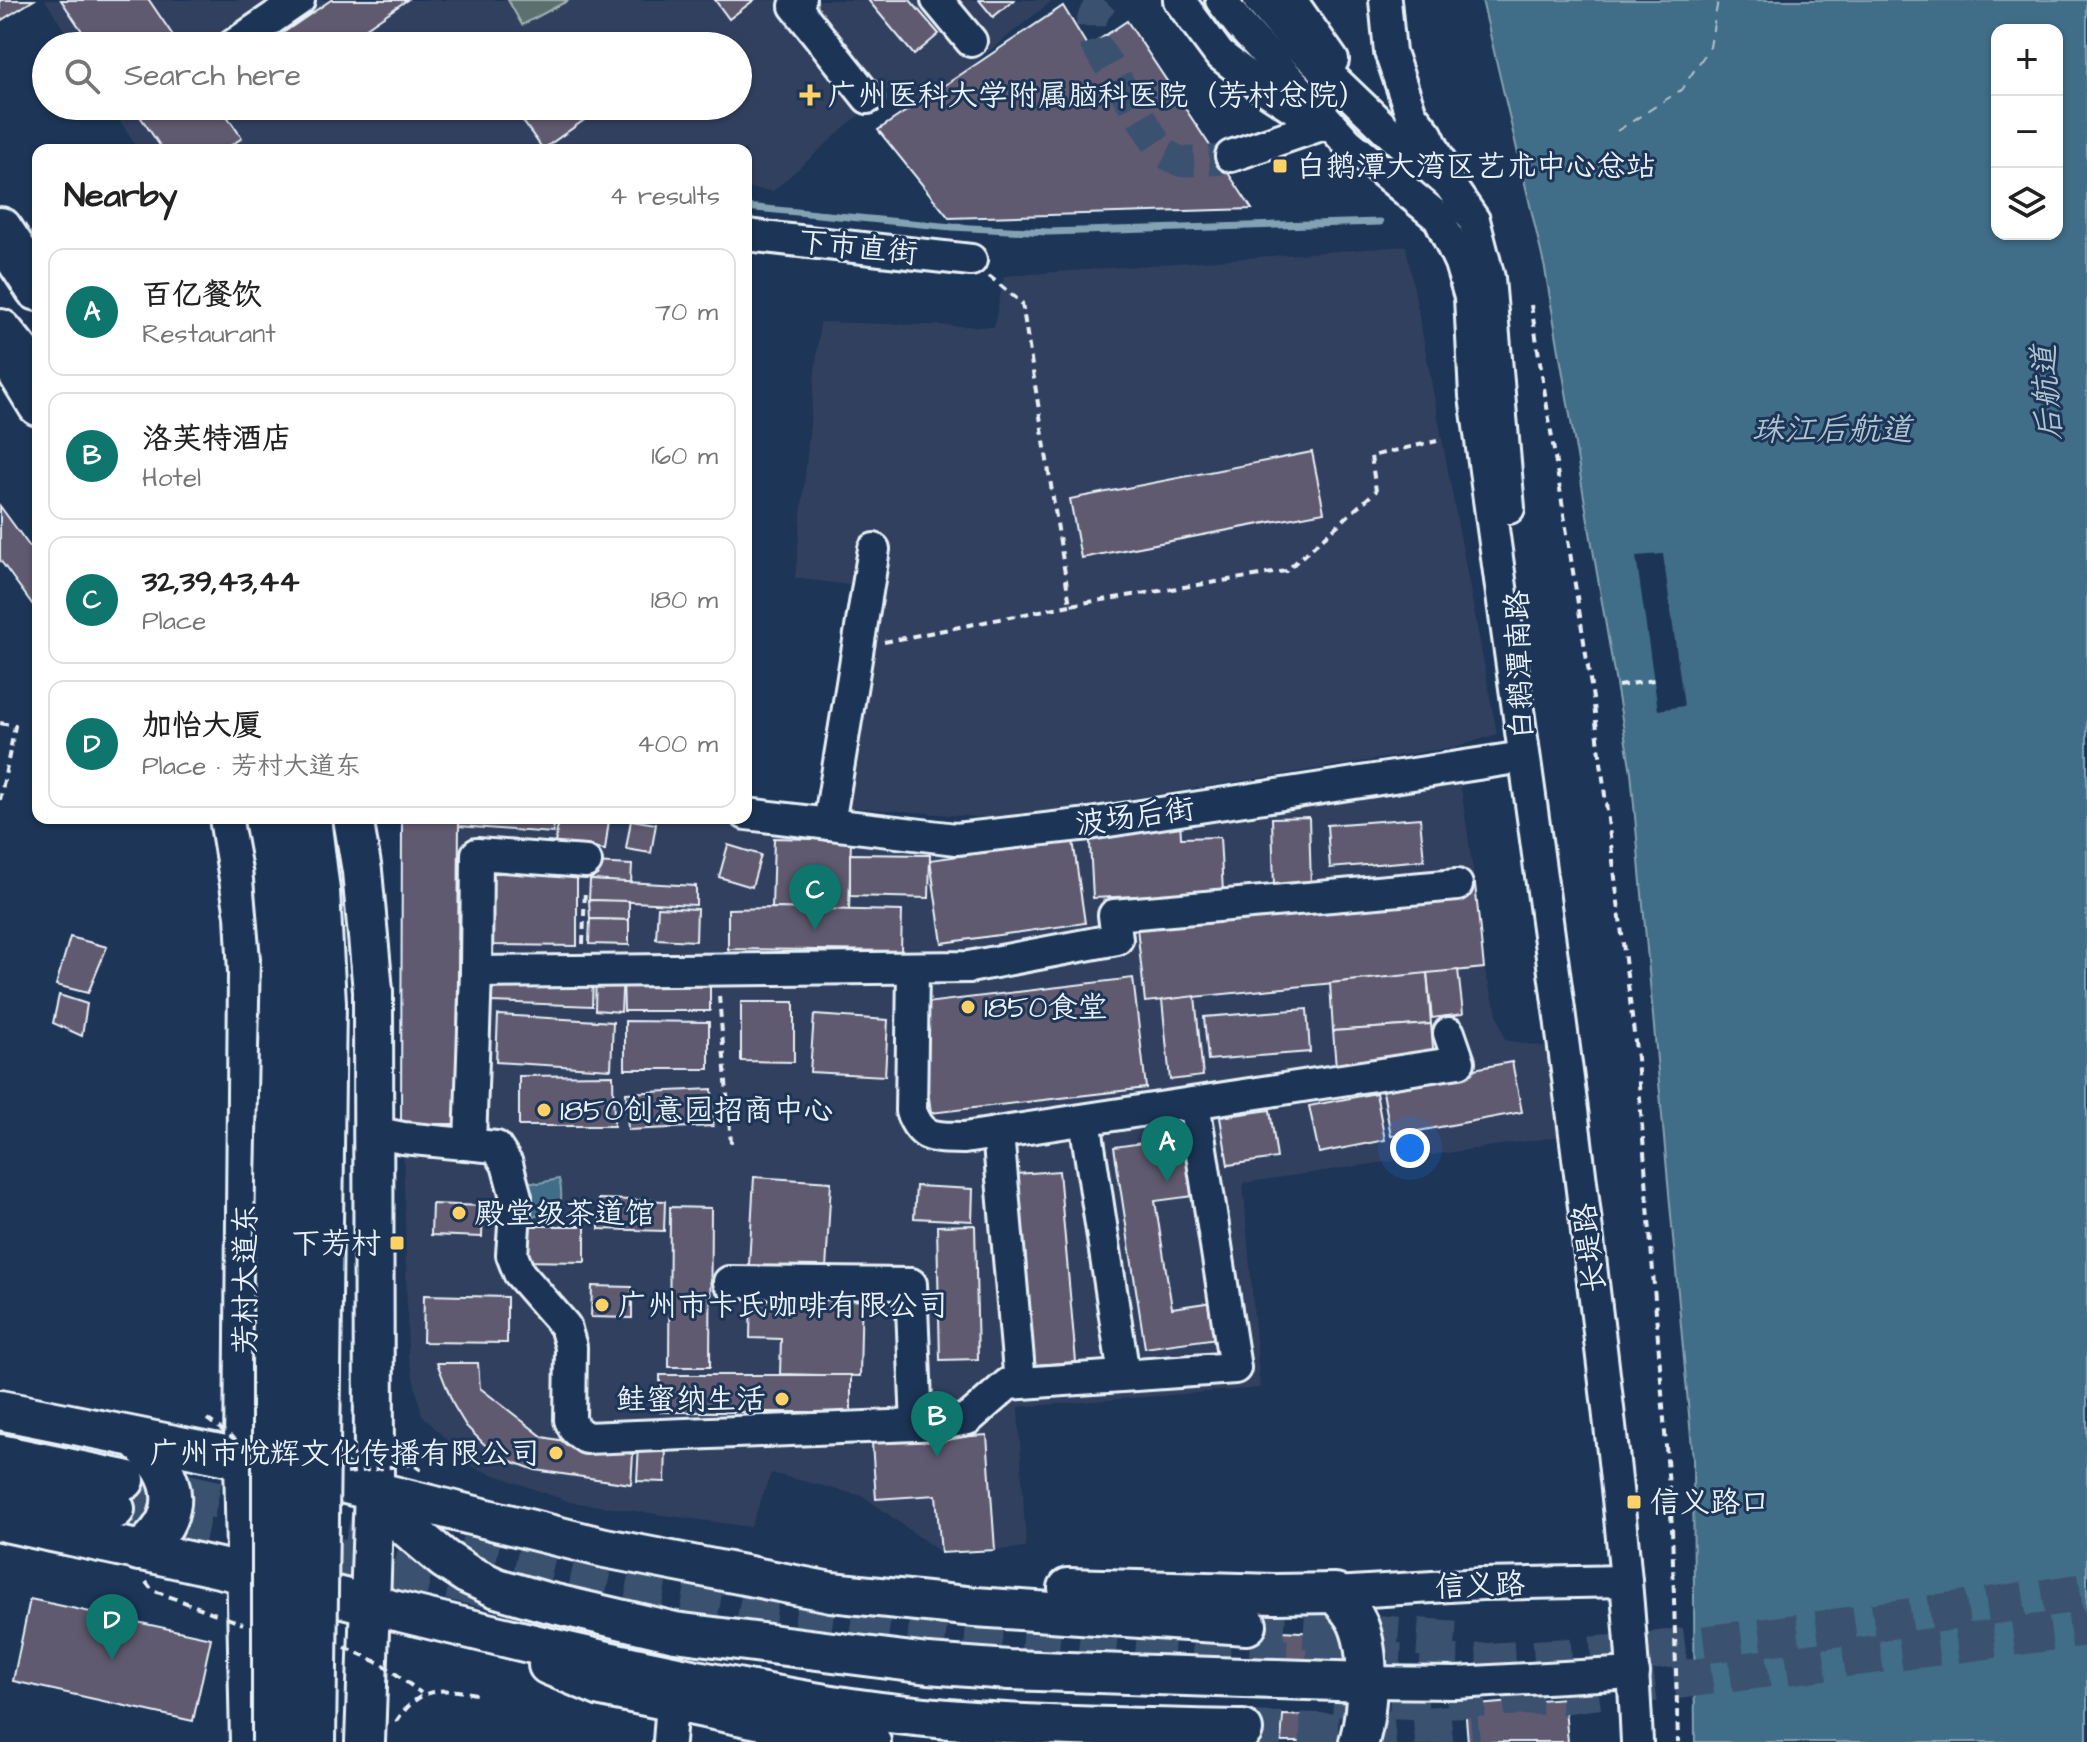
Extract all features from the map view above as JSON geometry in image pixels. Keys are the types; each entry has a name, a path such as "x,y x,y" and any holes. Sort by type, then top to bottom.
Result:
{"highway":[{"path":"16,247 32,277"},
{"path":"0,332 32,371"},
{"name":"芳村大道东","path":"268,824 276,867 284,958 275,1363 275,1742"},
{"path":"309,824 317,891 323,1003 313,1742"}],"main road":[{"path":"0,344 32,396"},
{"name":"芳村大道东","path":"230,824 245,915 248,973 244,1459 250,1742"},
{"path":"354,824 362,871 373,991 374,1491 369,1606 380,1733"},
{"path":"0,1410 244,1459 605,1548 831,1592 975,1607 1247,1625"},
{"path":"137,1438 162,1469 172,1495 170,1512 140,1562"},
{"path":"0,1454 120,1495 0,1488"},
{"path":"374,1491 383,1486 395,1486 610,1531 761,1557 954,1581 1145,1591 1335,1593 1358,1625 1366,1682 1366,1718 1359,1742"},
{"path":"374,1491 405,1526 467,1574 497,1588 646,1627 743,1642 996,1669 1366,1682"},
{"path":"0,1521 140,1562 247,1574 369,1606 607,1661 839,1706 1056,1726 1243,1730"},
{"path":"466,1627 601,1687 871,1742"}],"street":[{"path":"252,32 299,0"},
{"path":"800,0 795,6 868,98"},
{"path":"937,0 971,41"},
{"path":"1179,0 1219,54 1263,88 1347,142"},
{"name":"白鹅潭南路","path":"1221,0 1239,24 1347,142 1439,218 1460,263 1470,297 1475,396 1523,757"},
{"name":"白鹅潭南路","path":"1259,0 1296,43 1449,184 1474,220 1489,278 1521,625 1523,757"},
{"path":"1291,0 1371,114"},
{"path":"1385,0 1390,52 1411,114 1427,134 1455,193"},
{"path":"1231,156 1321,125"},
{"name":"下市直街","path":"752,236 970,260"},
{"path":"829,824 874,549"},
{"name":"波场后街","path":"752,815 956,839 1089,824 1523,757"},
{"name":"长堤路","path":"1523,757 1572,1101 1611,1431 1634,1673 1637,1742"},
{"path":"470,1144 477,854 586,862"},
{"path":"476,972 969,967 1117,939 1114,915 1457,885"},
{"path":"913,968 911,1111 917,1126 930,1137 964,1138 1459,1062 1449,1033"},
{"path":"373,1132 496,1147 507,1164 516,1197 512,1255 519,1273 565,1326 571,1347 570,1420 575,1430 586,1438 917,1425 968,1419 1008,1384 1235,1368 1194,1103"},
{"path":"1085,1120 1124,1375"},
{"path":"998,1133 1020,1383"},
{"path":"729,1282 911,1284 917,1425"},
{"name":"信义路","path":"1335,1593 1482,1584 1626,1581"},
{"path":"1366,1682 1456,1683 1634,1673"},
{"path":"669,1742 672,1702"}],"path":[{"path":"970,260 1022,303 1070,605"},
{"path":"1531,305 1594,705 1637,1058 1672,1527 1678,1742"},
{"path":"859,647 1070,605 1286,571 1376,491 1371,456 1437,441"},
{"path":"1618,686 1654,680"},
{"path":"0,723 15,726 0,800"},
{"path":"583,971 586,862"},
{"path":"717,970 731,1143"},
{"path":"405,1436 413,1464 429,1476"},
{"path":"140,1562 152,1590 227,1618"},
{"path":"380,1733 421,1693 456,1690 476,1694"}],"shaded area":[{"name":"广州医科大学附属脑科医院（芳村总院）","path":"45,0 1053,0 922,105 893,85 773,191 752,189 752,144 134,144 120,120 752,120 752,32 65,32"},
{"path":"1406,246 1497,734 1460,746 1003,819 848,807 880,589 795,578 820,322 994,327 1004,276"},
{"path":"1458,767 1484,968 1505,1040 1565,1050 1576,1134 1243,1183 1260,1388 1018,1407 1026,1548 941,1553 863,1496 771,1473 751,1527 570,1502 473,1467 422,1415 408,1356 401,1124 402,824 752,824 752,819 956,839"}],"green space":[{"path":"508,0 569,0 522,25"}],"water":[{"name":"珠江后航道","path":"1482,0 2087,0 2087,1742 1695,1742 1693,1459 1631,772 1545,269"},
{"path":"559,1179 561,1198 556,1209 526,1217 525,1181 539,1183"}],"pier":[{"path":"1663,554 1684,706 1658,710 1636,556"}],"building":[{"path":"0,0 34,0 0,21"},
{"path":"61,0 149,0 171,32 83,32"},
{"path":"331,0 407,0 360,32 284,32"},
{"path":"715,0 754,0 729,19"},
{"path":"868,0 910,0 939,34 914,55"},
{"path":"979,0 1014,0 993,17"},
{"path":"1063,6 1088,47 1127,21 1252,209 949,218 878,130"},
{"path":"143,120 230,120 242,138 233,144 159,144"},
{"path":"522,120 584,120 550,144 539,144"},
{"path":"1312,452 1324,512 1081,558 1070,499"},
{"path":"0,506 32,550 32,604 0,560"},
{"path":"1309,817 1311,887 1274,887 1272,818"},
{"path":"1420,818 1424,860 1330,868 1327,825"},
{"path":"1180,819 1181,838 1220,837 1223,892 1093,898 1089,824"},
{"path":"402,824 459,824 457,1124 401,1124"},
{"path":"459,824 554,824 553,833"},
{"path":"558,824 608,824 605,850 555,843"},
{"path":"630,824 656,824 651,853 626,849"},
{"path":"774,838 851,840 849,911 772,908"},
{"path":"1073,840 1085,923 942,943 930,860"},
{"path":"728,845 761,855 752,887 719,877"},
{"path":"850,854 930,855 929,898 850,896"},
{"path":"592,863 632,865 631,883 590,880"},
{"path":"489,873 577,873 577,946 489,945"},
{"path":"590,880 696,886 696,905 589,900"},
{"path":"1475,884 1484,968 1145,1002 1136,918"},
{"path":"589,900 629,901 629,920 590,919"},
{"path":"658,907 697,909 696,941 656,939"},
{"path":"728,909 902,911 901,951 728,949"},
{"path":"590,919 629,920 629,945 589,944"},
{"path":"70,937 107,947 88,993 56,985"},
{"path":"1458,970 1463,1014 1432,1018 1427,973"},
{"path":"596,972 623,973 621,1012 595,1010"},
{"path":"492,973 593,977 592,1006 491,1002"},
{"path":"1427,973 1431,1024 1333,1031 1330,983"},
{"path":"623,975 710,975 710,1011 624,1011"},
{"path":"1133,978 1146,1088 931,1113 917,1004"},
{"path":"59,995 87,1004 82,1036 53,1023"},
{"path":"1195,996 1203,1076 1170,1080 1162,1000"},
{"path":"741,1002 794,1002 794,1062 741,1061"},
{"path":"1307,1009 1310,1052 1208,1060 1204,1017"},
{"path":"498,1015 613,1022 611,1069 496,1062"},
{"path":"814,1015 888,1020 885,1076 810,1072"},
{"path":"625,1021 709,1022 709,1069 625,1069"},
{"path":"1431,1024 1434,1060 1336,1067 1333,1031"},
{"path":"1512,1062 1522,1112 1391,1136 1382,1086"},
{"path":"613,1075 614,1126 519,1126 519,1076"},
{"path":"712,1089 713,1126 628,1130 626,1093"},
{"path":"1376,1093 1385,1140 1319,1153 1309,1106"},
{"path":"1270,1110 1277,1158 1228,1165 1220,1117"},
{"path":"1192,1136 1201,1195 1155,1201 1172,1308 1213,1302 1218,1338 1145,1348 1114,1147"},
{"path":"1059,1171 1076,1362 1033,1365 1016,1174"},
{"path":"754,1177 831,1182 826,1270 749,1265"},
{"path":"916,1186 973,1189 972,1221 914,1218"},
{"path":"599,1199 665,1201 664,1231 599,1229"},
{"path":"432,1204 483,1206 482,1237 431,1235"},
{"path":"670,1207 711,1208 710,1367 669,1367"},
{"path":"975,1225 978,1359 940,1360 937,1226"},
{"path":"518,1226 585,1226 585,1262 518,1261"},
{"path":"592,1286 632,1287 632,1318 591,1317"},
{"path":"751,1286 862,1289 860,1376 780,1374 781,1339 750,1338"},
{"path":"424,1295 507,1297 507,1343 423,1342"},
{"path":"437,1363 478,1363 480,1388 543,1437 633,1454 631,1484 535,1470 511,1461 484,1444 466,1426 454,1406"},
{"path":"660,1375 851,1375 851,1412 660,1412"},
{"path":"987,1435 995,1550 941,1553 936,1495 876,1499 872,1443"},
{"path":"639,1445 666,1446 665,1482 637,1481"},
{"path":"30,1599 211,1638 193,1721 13,1681"},
{"path":"1281,1631 1320,1633 1319,1671 1280,1669"},
{"path":"1564,1698 1568,1742 1468,1742 1465,1706"},
{"path":"1283,1715 1322,1716 1321,1742 1281,1742"}],"waterway":[{"path":"752,208 952,227 1048,232 1380,222"}],"ferry route":[{"path":"1617,131 1681,90 1710,47 1718,0"}],"tunnel":[{"path":"1104,0 1092,20 1095,44 1162,152 1181,162 1219,160 1231,156"},
{"path":"125,1480 619,1585 753,1610 900,1630 1170,1655 1458,1664 1643,1652 2087,1592"},
{"path":"115,1509 488,1589"},
{"path":"1247,1625 1461,1640"},
{"path":"1333,1697 1411,1700 1561,1695 2087,1627"},
{"path":"1243,1730 1353,1733 1478,1721"}],"place":[{"name":"广州医科大学附属脑科医院（芳村总院）","path":"810,95"},
{"name":"白鹅潭大湾区艺术中心总站","path":"1280,166"},
{"name":"32,39,43,44","path":"815,930"},
{"name":"1850食堂","path":"968,1007"},
{"name":"1850创意园招商中心","path":"544,1110"},
{"name":"百亿餐饮","path":"1167,1182"},
{"name":"殿堂级茶道馆","path":"459,1213"},
{"name":"下芳村","path":"397,1243"},
{"name":"广州市卡氏咖啡有限公司","path":"602,1305"},
{"name":"鲑蜜纳生活","path":"782,1399"},
{"name":"广州市悦辉文化传播有限公司","path":"556,1453"},
{"name":"洛芙特酒店","path":"937,1457"},
{"name":"信义路口","path":"1634,1502"},
{"name":"加怡大厦","path":"112,1660"}],"water label":[{"name":"后航道","path":"2046,393"}]}
